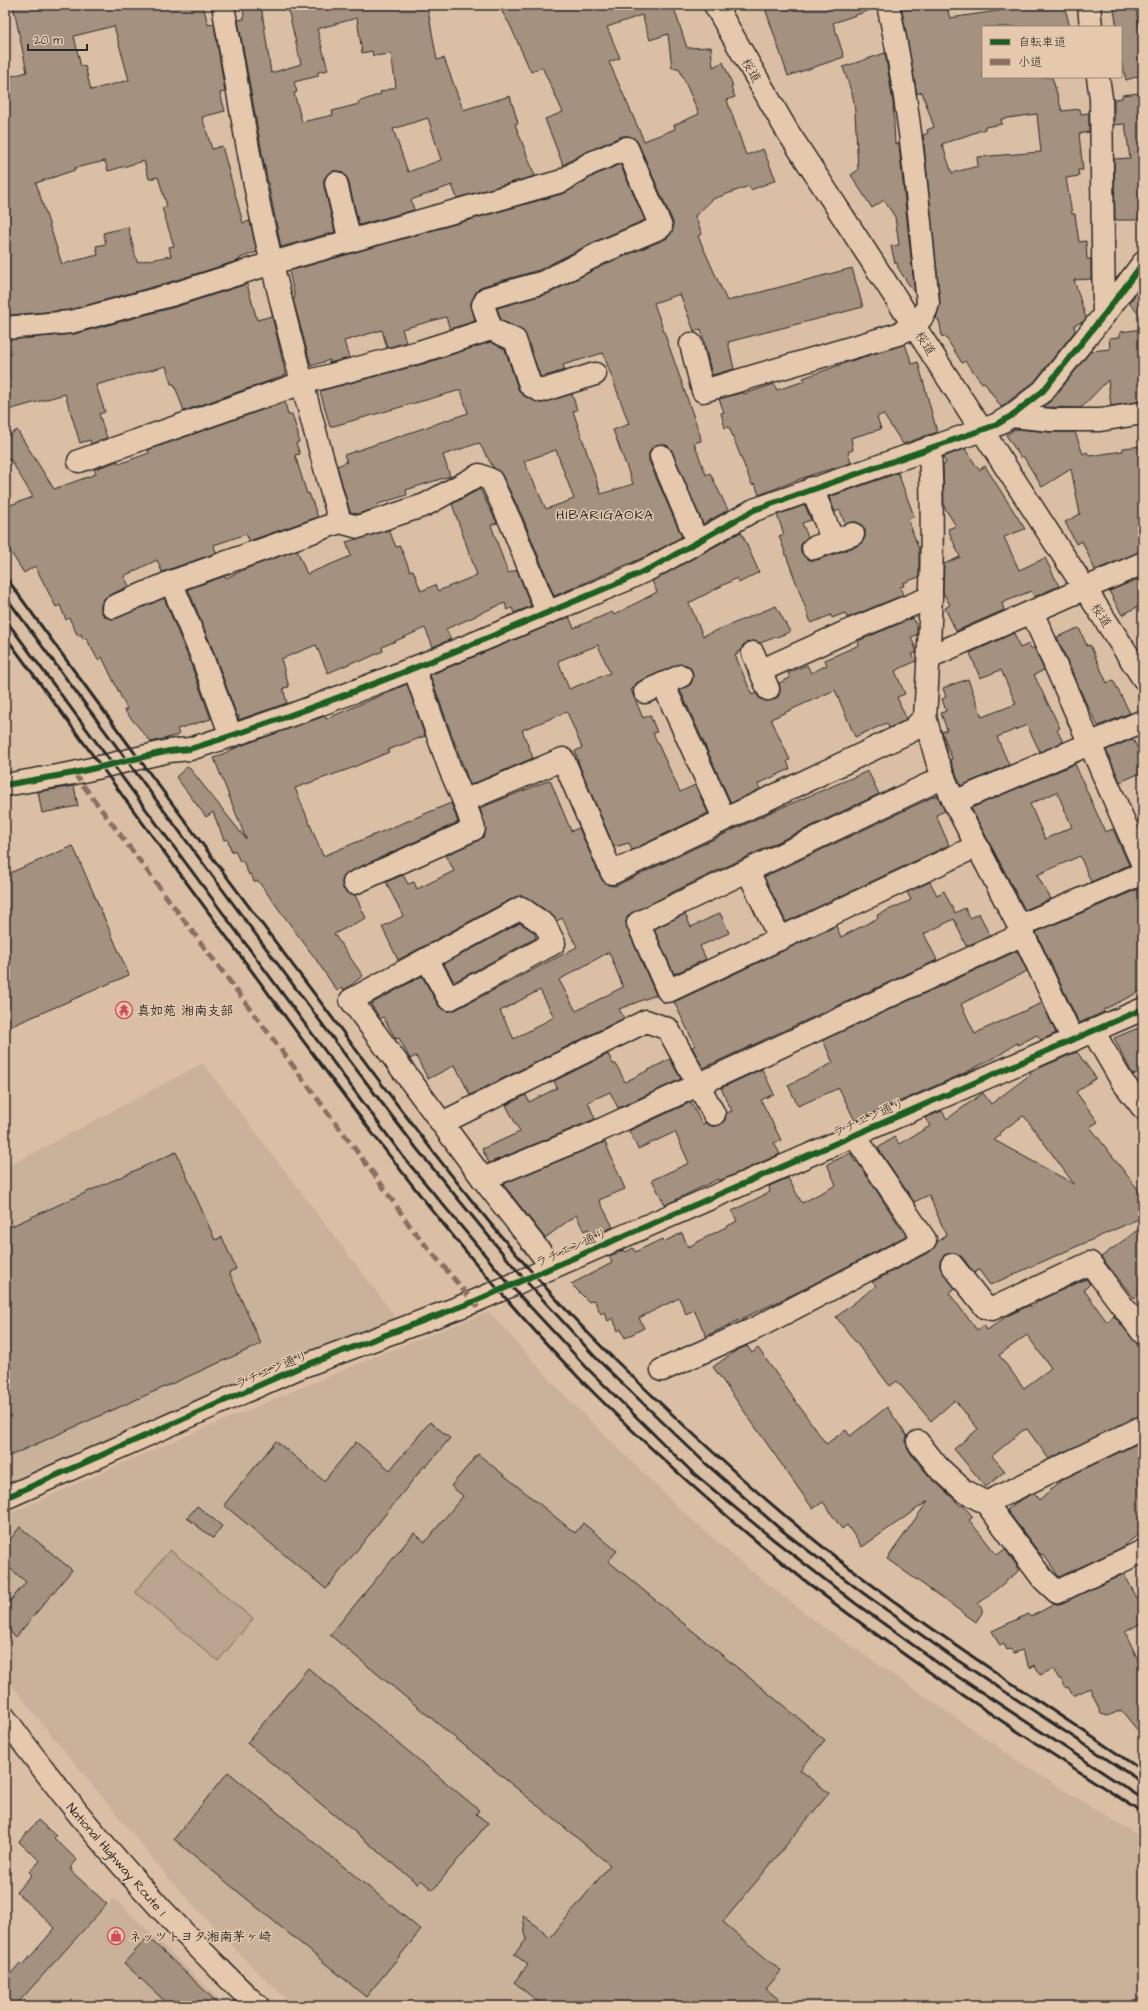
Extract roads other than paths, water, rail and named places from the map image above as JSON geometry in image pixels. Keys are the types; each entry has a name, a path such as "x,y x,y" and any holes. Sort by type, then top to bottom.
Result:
{"main road":[{"path":"224,5 242,113 272,263 302,383 340,522"},
{"name":"桜道","path":"715,5 786,129 915,325 1143,678"},
{"path":"691,344 703,391 898,334 915,325 926,312 928,303 910,125 896,40 888,5"},
{"path":"1088,5 1092,26"},
{"path":"1098,78 1101,106 1104,315"},
{"path":"5,328 71,322 171,295 272,263 562,180 589,164 627,148 661,227 602,252 544,282 487,298 483,305 491,329"},
{"path":"336,183 350,241"},
{"path":"5,785 168,752 190,750 313,708 414,668 653,566 754,510 812,488 996,425 1011,416 1043,391 1104,315 1143,263"},
{"path":"79,461 302,383 419,352 491,329 515,340 530,385 541,390 595,374"},
{"path":"1011,416 1051,420 1100,420 1143,413"},
{"path":"930,447 933,503 929,657 925,717 944,778 954,802 1021,930 1073,1040"},
{"path":"661,456 697,542"},
{"path":"113,606 171,582 340,522 358,527 425,505 479,475 490,480 511,523 547,612"},
{"path":"812,488 843,537 813,548"},
{"path":"929,657 1143,563"},
{"path":"171,582 201,654 231,736"},
{"path":"760,671 846,632 930,597"},
{"path":"1032,612 1143,865"},
{"path":"354,883 474,830 414,668"},
{"path":"663,684 724,818"},
{"path":"464,801 563,759 612,872 911,731 925,717"},
{"path":"954,802 1143,721"},
{"path":"944,778 638,923 668,991 977,846"},
{"path":"748,871 780,939"},
{"path":"483,1179 592,1134 698,1086 1021,930 1143,874"},
{"path":"427,959 449,998 554,943 545,925 522,908 427,959 351,1000 483,1179 552,1267"},
{"name":"ラチエン通り","path":"5,1498 298,1368 426,1320 552,1267 1143,1009"},
{"path":"442,1123 596,1048 646,1021 668,1030 714,1114"},
{"path":"1093,1031 1122,1081 1143,1108"},
{"path":"662,1370 754,1329 925,1240 854,1135"},
{"path":"952,1266 986,1308 992,1309 1090,1263 1143,1333"},
{"path":"986,1503 1143,1427"},
{"path":"918,1442 938,1467 964,1491 986,1503 1043,1579 1057,1592 1143,1551"},
{"name":"National Highway Route 1","path":"5,1718 54,1785 110,1853 181,1930 258,2006"}],"railway":[{"path":"5,576 422,1138 494,1228 570,1314 610,1355 698,1438 789,1519 831,1553 962,1650 1143,1771"},
{"path":"5,596 340,1048 417,1149 524,1279 597,1359 703,1461 779,1528 863,1593 948,1654 1143,1783"},
{"path":"5,619 405,1159 510,1285 588,1369 692,1472 774,1540 855,1603 942,1666 1143,1799"},
{"path":"5,636 384,1149 498,1289 579,1378 623,1422 715,1506 762,1546 853,1618 997,1718 1143,1813"}],"place":[{"name":"真如苑 湘南支部","path":"124,1010"},
{"name":"ネッツトヨタ湘南茅ヶ崎","path":"116,1936"}],"district":[{"name":"HIBARIGAOKA","path":"605,514"}]}
